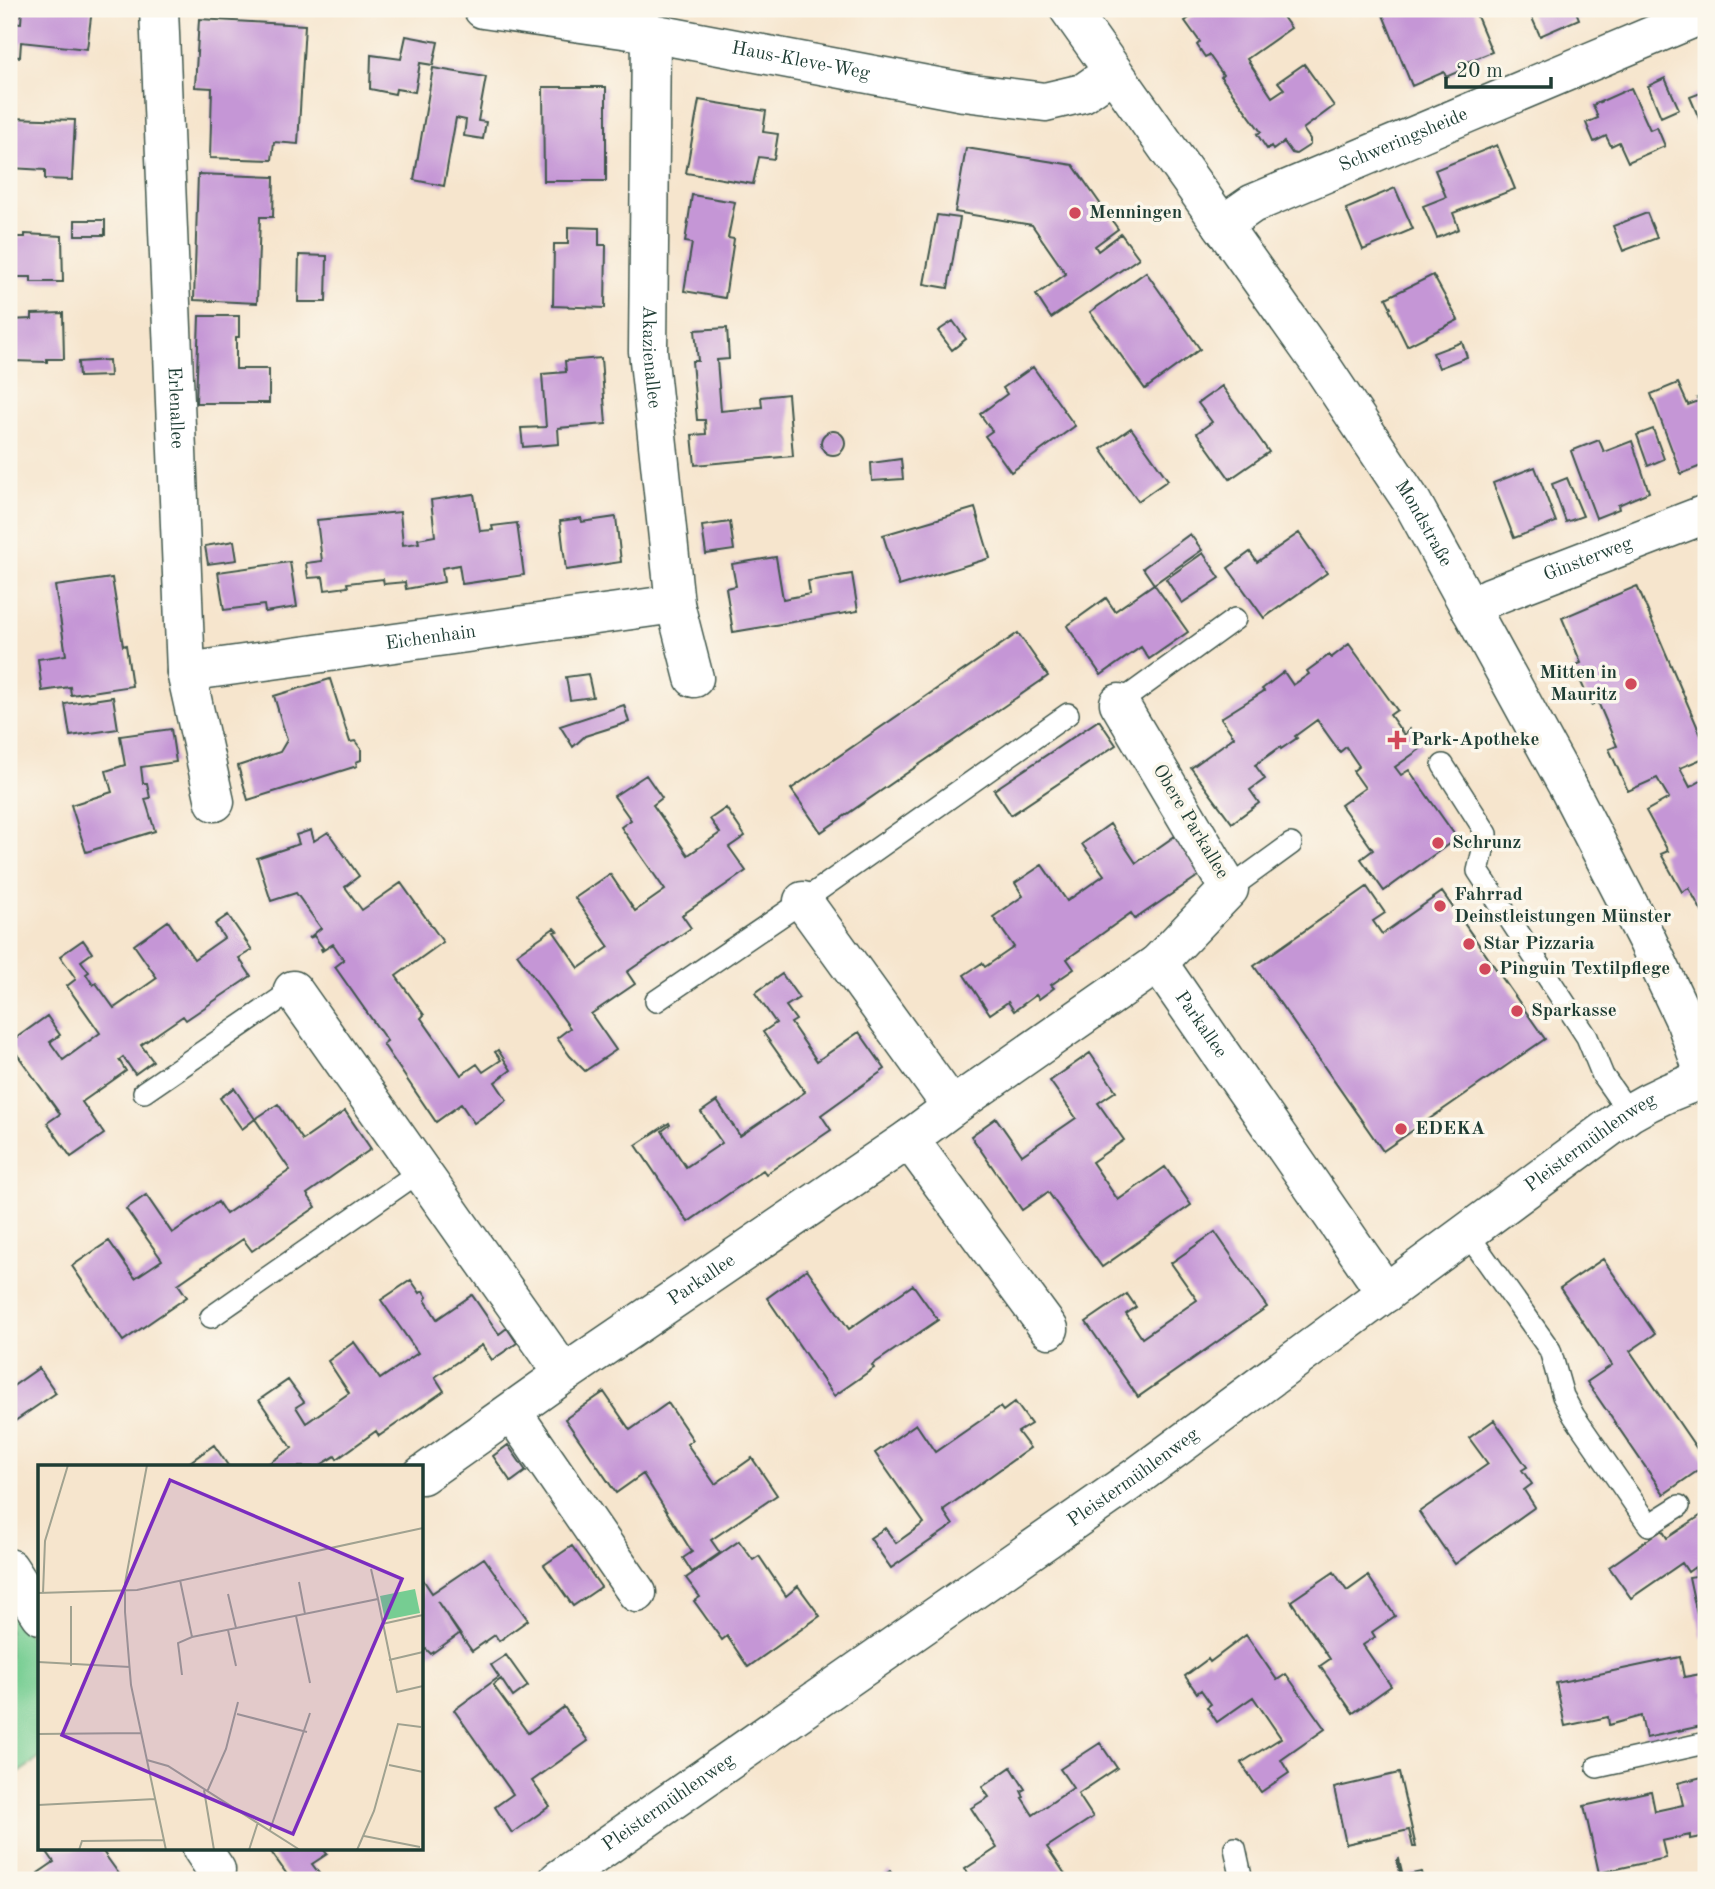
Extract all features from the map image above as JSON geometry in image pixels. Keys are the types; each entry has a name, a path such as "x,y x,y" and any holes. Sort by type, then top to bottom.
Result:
{"street":[{"name":"Erlenallee","path":"159,9 186,671 215,802"},
{"name":"Haus-Kleve-Weg","path":"483,9 666,26 964,92 1045,102 1083,93 1114,72"},
{"name":"Mondstraße","path":"1069,9 1319,362 1412,502 1567,785 1647,940 1686,1023 1706,1079"},
{"name":"Schweringsheide","path":"1222,225 1252,204 1706,13"},
{"name":"Akazienallee","path":"666,26 648,351 676,604 694,678"},
{"name":"Ginsterweg","path":"1471,610 1490,597 1706,514"},
{"name":"Eichenhain","path":"186,671 676,604"},
{"name":"Obere Parkallee","path":"1119,703 1229,889 1158,963"},
{"path":"803,901 952,1107"},
{"name":"Parkallee","path":"424,1474 564,1374 909,1139 1158,963 1386,1293"},
{"path":"293,990 564,1374"},
{"name":"Pleistermühlenweg","path":"558,1880 1139,1475 1629,1113 1670,1091 1706,1079"},
{"path":"909,1139 1049,1329"},
{"path":"512,1412 637,1594"},
{"path":"9,1568 38,1612"}],"lane":[{"path":"1119,703 1234,620"},
{"path":"656,1001 1068,714"},
{"path":"1443,765 1487,834 1478,871 1587,1037 1603,1076 1629,1113"},
{"path":"1229,889 1291,844"},
{"path":"144,1092 293,990"},
{"path":"211,1317 419,1172"},
{"path":"1467,1233 1550,1350 1563,1396 1574,1416 1649,1525 1679,1506"},
{"path":"1597,1767 1706,1743"},
{"path":"1235,1848 1242,1880"}],"green space":[{"path":"9,1604 38,1649 38,1759 9,1779"}],"building":[{"path":"22,9 92,9 87,49 21,42 20,57 9,56 9,22 21,23"},
{"path":"1202,9 1290,9 1281,14 1291,28 1247,59 1272,97 1284,89 1278,82 1304,64 1334,106 1303,129 1310,139 1310,145 1296,154 1292,153 1284,142 1273,150 1271,146 1267,149 1257,134 1261,132 1221,77 1223,75 1209,55 1205,57 1197,45 1200,42 1185,21"},
{"path":"1397,9 1474,9 1492,52 1460,65 1462,70 1446,77 1444,72 1412,86 1383,15"},
{"path":"1524,9 1575,9 1579,19 1540,36 1529,11 1525,13"},
{"path":"199,19 305,25 298,144 274,142 272,160 210,158 212,88 195,87"},
{"path":"406,36 438,42 433,65 420,63 415,92 396,89 395,94 370,89 371,55 401,59"},
{"path":"433,68 486,77 478,121 486,122 483,139 464,136 466,120 456,118 444,186 414,180"},
{"path":"1665,78 1679,109 1661,117 1648,86"},
{"path":"543,87 606,87 606,181 544,181"},
{"path":"1631,88 1650,130 1657,127 1665,146 1628,162 1619,142 1611,146 1606,136 1594,142 1586,123 1598,118 1593,105"},
{"path":"1706,91 1706,135 1690,97"},
{"path":"699,100 766,111 763,132 778,134 774,159 759,157 753,184 686,173"},
{"path":"9,118 75,120 72,180 45,179 45,170 11,168 9,174"},
{"path":"1497,145 1515,189 1453,213 1459,229 1437,238 1423,206 1446,197 1435,170"},
{"path":"966,148 1073,165 1118,229 1095,246 1098,251 1121,234 1139,258 1051,318 1036,295 1066,274 1032,225 955,212"},
{"path":"198,174 274,177 273,217 260,217 257,303 194,300"},
{"path":"1395,188 1413,229 1363,250 1346,209"},
{"path":"692,195 735,202 728,238 734,239 725,298 684,291 692,243 685,242"},
{"path":"1647,213 1657,238 1623,251 1613,226"},
{"path":"937,215 960,218 948,288 924,284"},
{"path":"75,220 105,220 105,235 75,235"},
{"path":"568,227 599,228 599,245 606,245 605,308 553,306 554,244 568,244"},
{"path":"25,234 62,236 63,282 31,282 31,277 9,277 9,237 25,237"},
{"path":"299,255 327,256 326,302 298,302"},
{"path":"1146,272 1200,349 1145,389 1090,312"},
{"path":"1433,275 1458,320 1407,346 1386,298"},
{"path":"63,313 64,359 47,359 47,362 13,361 11,366 9,320 32,319 32,314"},
{"path":"199,316 239,316 236,369 269,369 269,403 196,403"},
{"path":"953,321 966,339 952,350 938,331"},
{"path":"727,328 729,359 717,360 721,411 762,407 761,397 788,394 793,456 695,465 692,435 706,434 705,420 697,420 692,361 698,361 695,330"},
{"path":"1462,342 1467,357 1439,368 1433,353"},
{"path":"601,358 606,424 558,428 559,444 523,447 521,428 546,427 542,374 566,372 565,361"},
{"path":"109,360 110,376 79,377 78,362"},
{"path":"1033,367 1075,426 1011,472 985,436 992,431 980,414 1007,394 1003,388"},
{"path":"1678,383 1688,405 1699,401 1697,398 1706,394 1706,464 1681,474 1651,394"},
{"path":"1222,386 1269,452 1230,479 1197,433 1212,422 1198,403"},
{"path":"1131,428 1168,480 1138,501 1101,449"},
{"path":"1653,429 1664,459 1648,466 1637,435"},
{"path":"833,431 841,435 845,443 841,451 833,455 825,451 821,443 825,435"},
{"path":"1599,440 1604,452 1632,441 1649,492 1596,518 1571,451"},
{"path":"901,459 903,479 872,481 871,463"},
{"path":"1535,467 1556,522 1514,538 1493,483"},
{"path":"1567,478 1583,516 1566,522 1552,484"},
{"path":"474,494 480,531 493,530 492,526 517,523 524,575 462,584 459,565 442,568 444,582 406,589 405,582 384,584 383,579 347,583 348,587 325,590 323,577 308,578 306,563 322,561 317,520 400,512 403,545 419,543 418,539 435,536 431,500"},
{"path":"975,508 990,558 899,586 883,535"},
{"path":"616,517 621,562 566,570 560,521 581,518 582,522"},
{"path":"730,522 734,550 706,554 702,526"},
{"path":"1299,533 1327,573 1264,618 1228,568 1250,552 1257,562"},
{"path":"1190,534 1202,550 1154,584 1143,568"},
{"path":"234,541 237,560 208,564 205,546"},
{"path":"1203,553 1220,578 1182,603 1166,579"},
{"path":"776,557 783,599 810,594 808,581 852,574 858,611 733,632 726,588 736,586 732,564"},
{"path":"290,562 297,607 265,612 264,605 224,610 218,572"},
{"path":"112,578 132,686 71,695 70,687 42,691 38,659 66,655 55,586"},
{"path":"1154,584 1188,632 1149,659 1141,647 1101,675 1067,626 1106,598 1115,611"},
{"name":"Mitten in Mauritz","path":"1637,586 1706,747 1706,757 1680,768 1690,787 1706,778 1706,919 1689,888 1682,892 1661,854 1668,851 1646,811 1669,798 1657,778 1628,791 1609,749 1617,746 1598,702 1591,705 1574,666 1581,663 1562,618"},
{"path":"1018,633 1048,676 821,832 791,789"},
{"path":"1349,644 1397,710 1390,715 1404,735 1410,729 1423,747 1395,767 1401,775 1409,770 1457,838 1384,891 1361,859 1373,850 1341,805 1365,788 1353,771 1359,766 1346,747 1340,752 1317,720 1295,736 1297,738 1255,765 1265,779 1250,790 1259,803 1232,823 1191,768 1234,737 1221,718 1264,691 1262,689 1284,672 1293,685 1309,674 1307,671"},
{"path":"588,674 593,697 570,700 566,677"},
{"path":"330,679 350,742 355,741 361,749 361,760 356,762 357,766 248,800 238,766 280,752 287,740 274,696"},
{"path":"113,697 118,729 70,736 65,704"},
{"path":"624,705 629,722 585,736 573,747 560,726"},
{"path":"1099,720 1116,745 1011,815 994,790"},
{"path":"171,729 176,762 141,767 143,783 147,783 150,798 145,799 155,831 86,852 71,805 112,792 106,771 125,765 120,736"},
{"path":"646,775 662,798 653,805 688,855 720,833 710,819 726,808 745,836 729,847 746,871 682,915 691,928 627,972 635,984 591,1014 616,1050 585,1071 557,1038 570,1028 517,954 554,928 557,931 554,932 579,968 609,947 575,898 610,874 635,911 665,890 621,827 631,820 614,796"},
{"path":"1110,824 1136,863 1175,836 1201,874 1135,919 1131,913 1067,959 1074,969 1051,985 1054,988 1039,999 1036,995 1014,1011 1008,1002 990,1014 964,975 982,963 985,967 1014,947 993,917 1023,896 1015,883 1042,865 1067,901 1104,875 1082,844"},
{"path":"311,830 314,841 328,832 359,876 345,887 362,910 401,883 443,942 396,976 424,1015 421,1018 461,1075 477,1064 483,1072 501,1060 495,1052 498,1050 511,1070 495,1082 507,1100 474,1123 461,1104 436,1122 383,1044 387,1041 335,967 344,960 333,944 322,951 323,948 314,936 309,938 321,928 296,893 271,901 257,858 299,844 296,835"},
{"path":"1367,887 1385,913 1373,921 1382,934 1442,892 1545,1039 1383,1151 1254,966"},
{"path":"228,915 252,950 239,958 251,976 186,1020 183,1016 141,1045 153,1061 135,1074 123,1057 119,1060 126,1071 82,1102 104,1134 71,1157 47,1123 60,1114 9,1043 47,1016 60,1035 50,1042 63,1060 100,1033 67,986 76,979 60,956 83,940 92,953 81,961 89,972 86,974 114,1008 157,978 134,945 168,921 194,959 224,938 215,924"},
{"path":"782,974 799,998 786,1006 796,1020 791,1023 817,1061 859,1032 885,1069 821,1115 831,1130 766,1174 763,1170 688,1222 636,1145 669,1123 662,1131 686,1167 722,1143 701,1112 717,1101 740,1136 805,1092 763,1032 776,1023 755,993"},
{"path":"1090,1053 1116,1091 1098,1103 1124,1140 1092,1162 1118,1200 1165,1167 1191,1205 1102,1267 1048,1192 1022,1210 971,1136 996,1118 1022,1155 1076,1118 1050,1081"},
{"path":"234,1088 255,1119 242,1129 220,1098"},
{"path":"278,1104 303,1140 345,1111 371,1149 307,1194 316,1207 252,1251 243,1239 178,1284 187,1297 123,1341 72,1266 109,1241 135,1278 162,1260 126,1209 146,1195 172,1233 218,1202 226,1214 290,1170 255,1119"},
{"path":"1215,1232 1267,1307 1138,1397 1086,1322 1127,1294 1136,1307 1126,1314 1142,1338 1197,1300 1171,1263"},
{"path":"1603,1259 1655,1334 1630,1351 1706,1462 1706,1465 1664,1494 1587,1382 1612,1365 1560,1288"},
{"path":"807,1269 849,1329 913,1285 938,1320 872,1365 874,1368 834,1396 767,1298"},
{"path":"411,1280 420,1293 423,1291 427,1297 425,1300 437,1319 472,1295 499,1334 507,1328 517,1343 492,1360 482,1345 435,1377 444,1391 379,1436 376,1431 337,1459 335,1456 323,1465 266,1465 292,1448 259,1400 288,1380 304,1402 296,1407 306,1423 349,1393 328,1361 354,1342 380,1379 418,1353 381,1300"},
{"path":"39,1368 56,1393 9,1425 9,1389"},
{"path":"604,1392 630,1430 668,1403 693,1440 687,1444 715,1484 752,1458 777,1495 711,1540 720,1553 692,1572 683,1558 692,1552 643,1474 616,1493 565,1419"},
{"path":"1015,1402 1031,1424 1018,1432 1030,1448 943,1510 953,1525 891,1568 870,1538 885,1528 896,1543 924,1523 875,1453 916,1424 935,1452 1000,1407 1003,1411"},
{"path":"1494,1420 1527,1467 1522,1470 1532,1484 1524,1490 1535,1507 1455,1564 1419,1512 1488,1464 1469,1438"},
{"path":"214,1445 228,1465 192,1465 190,1462"},
{"path":"508,1445 526,1471 511,1482 493,1456"},
{"path":"1706,1512 1706,1637 1702,1638 1689,1577 1696,1576 1695,1567 1688,1572 1682,1563 1631,1598 1609,1567 1662,1530 1667,1538"},
{"path":"739,1541 753,1560 759,1556 786,1596 798,1586 820,1616 748,1667 727,1636 722,1640 694,1601 700,1597 686,1578"},
{"path":"572,1546 601,1587 573,1606 544,1565"},
{"path":"484,1558 528,1620 499,1641 495,1635 472,1651 437,1601 459,1634 431,1654 426,1649 424,1650 424,1581 432,1593"},
{"path":"1334,1572 1347,1591 1368,1576 1395,1616 1372,1632 1375,1637 1363,1645 1391,1686 1353,1713 1320,1666 1330,1659 1291,1601"},
{"path":"1246,1635 1277,1680 1286,1674 1325,1729 1281,1760 1289,1773 1261,1792 1241,1763 1281,1738 1253,1697 1217,1722 1207,1707 1211,1704 1201,1690 1197,1693 1185,1676 1208,1659 1210,1662"},
{"path":"506,1655 528,1686 513,1697 501,1679 493,1685 528,1733 564,1707 588,1741 532,1781 550,1806 512,1833 495,1807 513,1794 454,1710 499,1677 491,1665"},
{"path":"1680,1657 1684,1677 1701,1674 1706,1691 1706,1725 1646,1738 1641,1716 1609,1725 1608,1717 1565,1726 1556,1683"},
{"path":"1100,1743 1117,1768 1078,1794 1093,1817 1047,1847 1069,1880 972,1880 965,1869 997,1848 971,1808 989,1797 982,1787 1011,1767 1025,1789 1021,1791 1024,1797 1022,1798 1033,1815 1073,1788 1060,1769"},
{"path":"1399,1773 1416,1847 1413,1847 1409,1830 1346,1844 1334,1788"},
{"path":"1706,1776 1706,1836 1690,1839 1690,1835 1662,1841 1666,1858 1599,1873 1584,1806 1651,1791 1655,1811 1683,1805 1678,1783"},
{"path":"46,1850 102,1850 119,1874 116,1876 119,1880 42,1880 38,1873 54,1862"},
{"path":"270,1850 324,1850 327,1854 312,1864 324,1880 291,1880"},
{"path":"1399,1859 1403,1876 1421,1872 1423,1880 1387,1880 1401,1876 1397,1860"},
{"path":"890,1871 896,1880 877,1880"}],"place":[{"name":"Menningen","path":"1075,213"},
{"name":"Mitten in Mauritz","path":"1631,684"},
{"name":"Park-Apotheke","path":"1397,740"},
{"name":"Schrunz","path":"1438,843"},
{"name":"Fahrrad Deinstleistungen Münster","path":"1440,906"},
{"name":"Star Pizzaria","path":"1469,944"},
{"name":"Pinguin Textilpflege","path":"1485,969"},
{"name":"Sparkasse","path":"1517,1011"},
{"name":"EDEKA","path":"1401,1129"}]}
